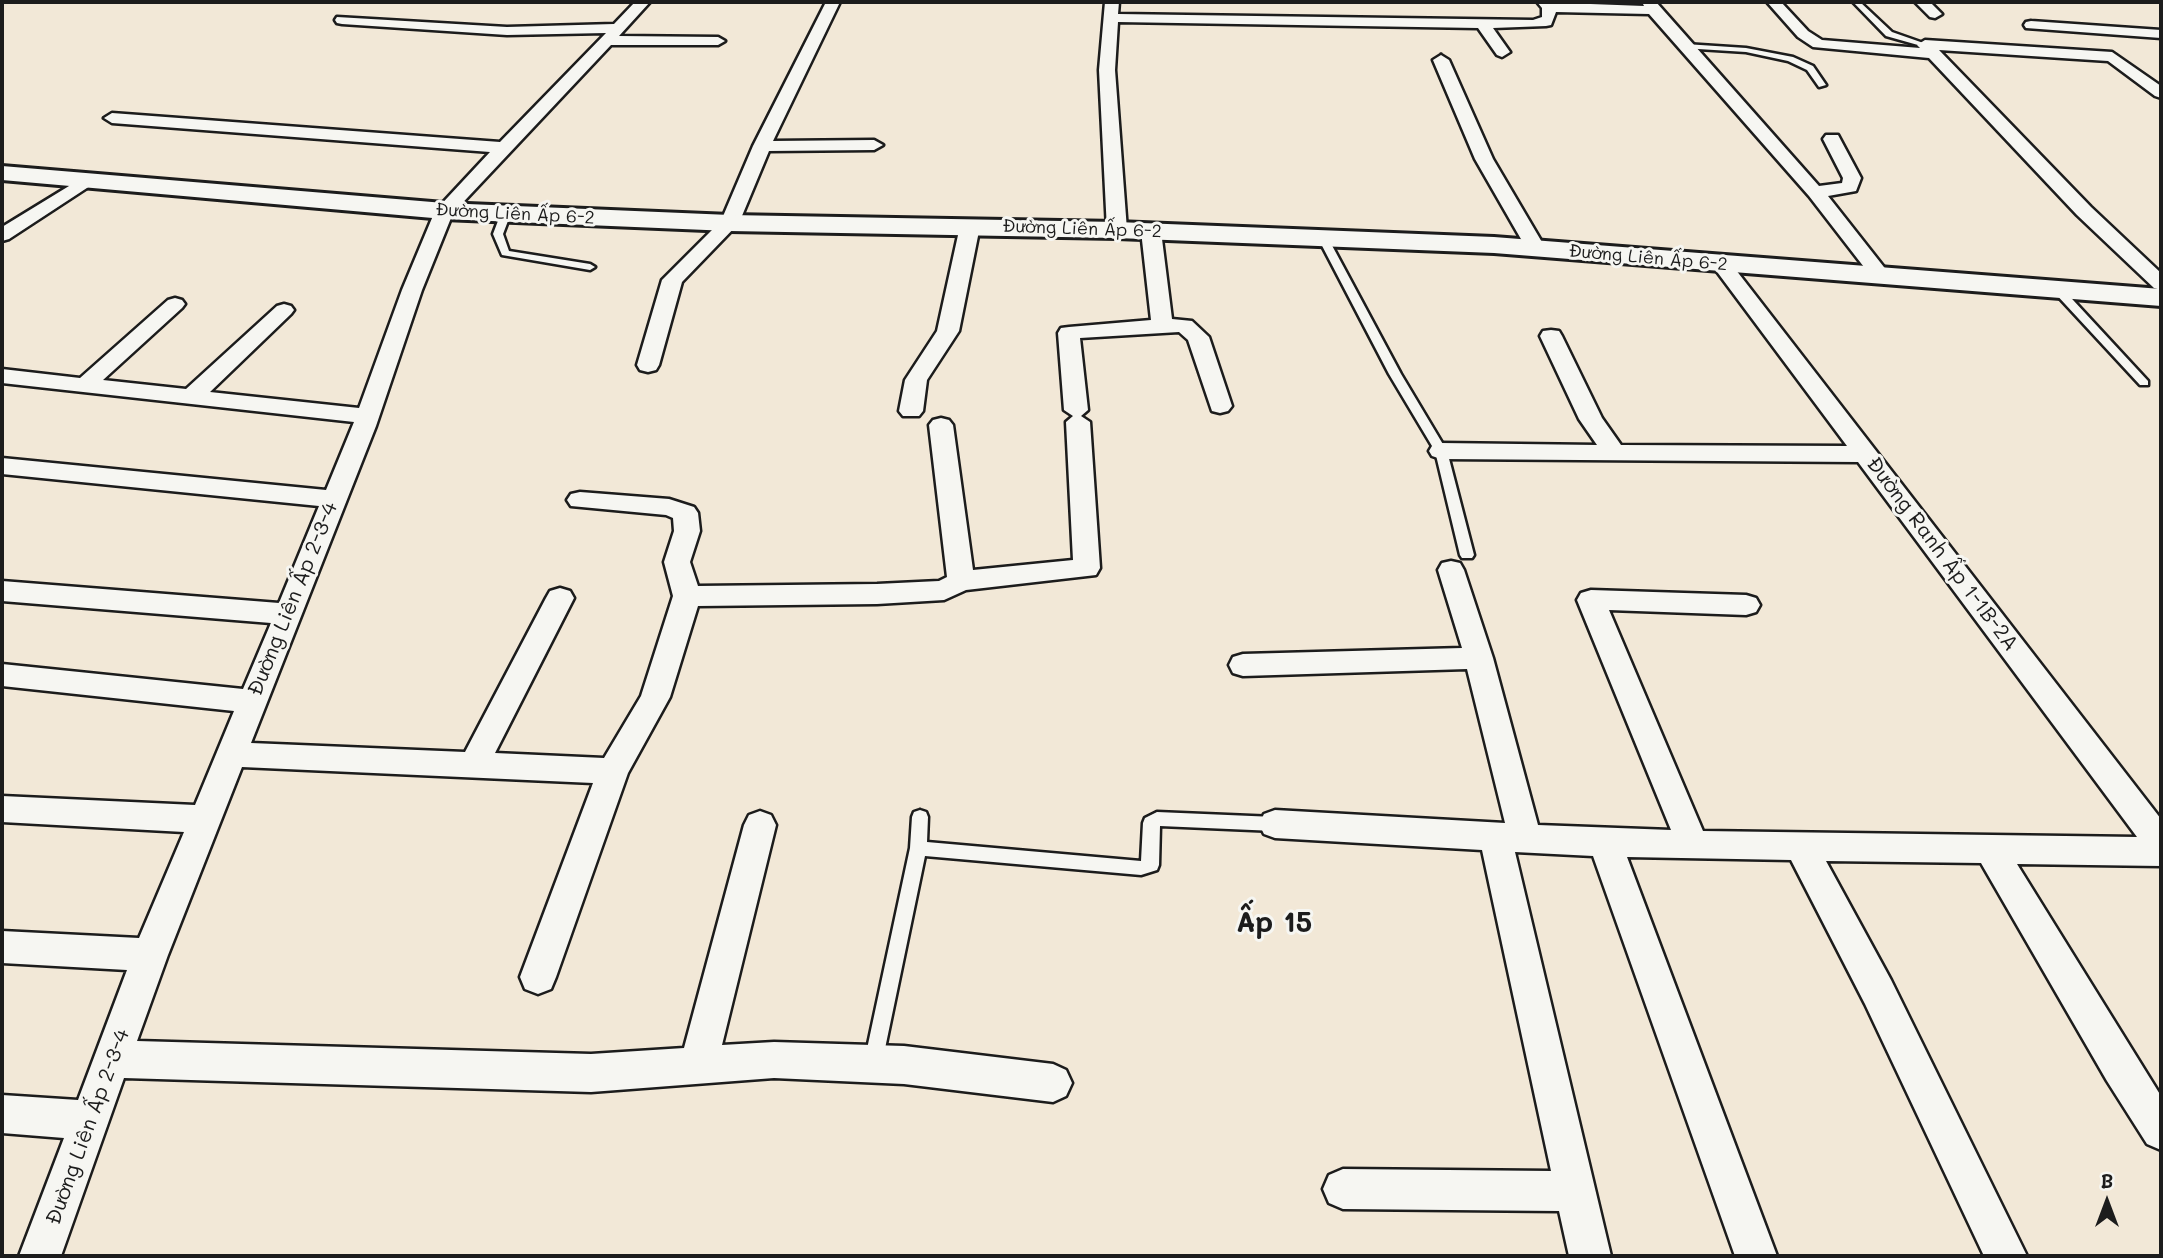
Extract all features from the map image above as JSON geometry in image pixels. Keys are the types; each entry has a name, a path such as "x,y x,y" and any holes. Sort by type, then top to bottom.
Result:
{"street":[{"name":"Đường Liên Ấp 2-3-4","path":"40,1256 150,955 368,416 412,290 444,211 643,2"},
{"path":"648,365 672,280 730,223 762,146 825,13 834,2"},
{"path":"1275,2 1282,21"},
{"path":"1368,2 1375,22"},
{"path":"1774,2 1802,34 1818,44 2112,57 2161,93"},
{"path":"1922,2 1935,14"},
{"path":"1117,230 1107,71 1112,10 1282,21 1483,23 1546,22 1549,17 1546,5 1651,6 1815,192 1881,276"},
{"path":"342,20 508,31 718,40"},
{"path":"1483,23 1502,52"},
{"path":"2031,25 2161,34"},
{"path":"1929,49 2084,211 2161,285"},
{"path":"1441,60 1484,159 1536,249"},
{"path":"2141,78 2161,79"},
{"path":"112,118 504,148"},
{"path":"1815,192 1850,187 1852,178 1832,139"},
{"path":"762,146 874,145"},
{"name":"Đường Liên Ấp 6-2","path":"2,173 444,211 730,223 1151,231 1536,249 2161,298"},
{"path":"2,234 87,180"},
{"path":"911,411 916,380 948,331 970,226"},
{"path":"1151,231 1162,325"},
{"name":"Đường Ranh Ấp 1-1B-2A","path":"1722,265 2161,844"},
{"path":"85,385 175,304"},
{"path":"191,397 284,310"},
{"path":"687,596 877,594 944,590 961,581 1087,568 1069,334 1162,325 1184,326 1198,337 1220,406"},
{"path":"1551,336 1591,419 1615,453"},
{"path":"2,376 368,416"},
{"path":"942,425 961,581"},
{"path":"1441,451 1866,454"},
{"path":"2,466 334,499"},
{"path":"538,977 613,771 655,697 687,596 677,562 687,531 688,518 683,512 669,507 580,500"},
{"path":"1459,562 1479,658 1574,1191 1590,1256"},
{"path":"2,591 287,614"},
{"path":"474,765 560,598"},
{"path":"1693,845 1591,600 1746,605"},
{"path":"1244,665 1479,658"},
{"path":"2,675 252,701"},
{"path":"230,754 613,771"},
{"path":"2,809 204,820"},
{"path":"1275,824 1605,843 2161,852"},
{"path":"698,1065 760,825"},
{"path":"1605,843 1756,1256"},
{"path":"1802,848 1878,992 2006,1256"},
{"path":"1991,851 2120,1068 2161,1130"},
{"path":"2,947 150,955"},
{"path":"114,1059 591,1073 774,1060 873,1064 1053,1083"},
{"path":"2,1114 91,1120"},
{"path":"1343,1189 1574,1191"}],"lane":[{"path":"1856,2 1889,34 1929,49"},
{"path":"1685,46 1746,50 1790,59 1810,68 1822,85"},
{"path":"506,213 498,234 505,253 590,267"},
{"path":"1323,238 1395,374 1441,451 1459,562"},
{"path":"2057,289 2144,383"},
{"path":"873,1064 918,848 920,817"},
{"path":"918,848 1141,868 1151,865 1151,823 1157,819 1275,824"}],"district":[{"name":"Ấp 15","path":"1274,923"}]}
